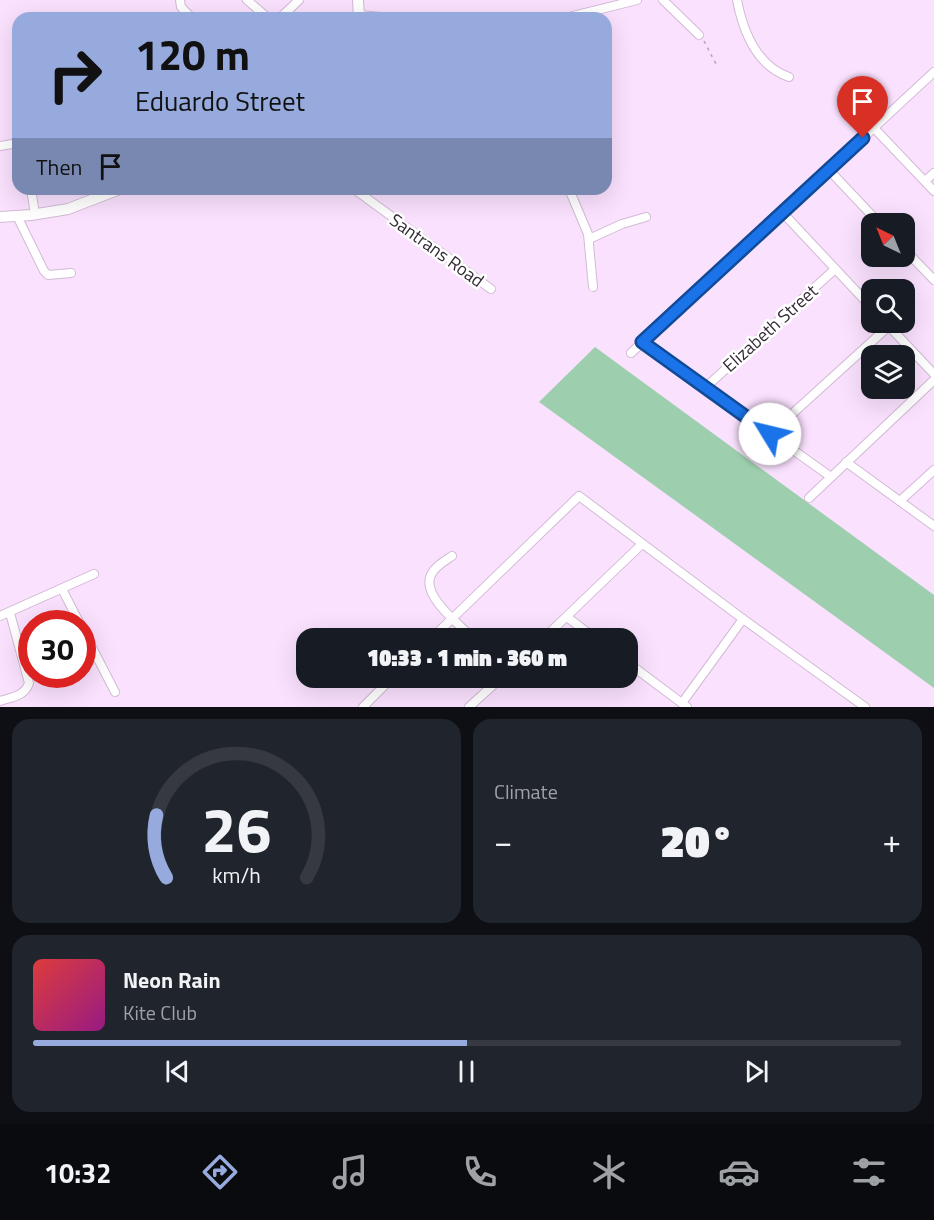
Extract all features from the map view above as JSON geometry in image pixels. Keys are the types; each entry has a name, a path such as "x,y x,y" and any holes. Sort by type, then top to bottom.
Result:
{"main road":[{"path":"0,217 68,209 104,195"}],"street":[{"path":"246,0 261,12"},
{"path":"286,12 299,0"},
{"path":"590,12 637,0"},
{"path":"663,0 699,35"},
{"path":"737,0 748,35 760,57 777,73 789,77"},
{"path":"631,353 934,72"},
{"path":"874,128 934,191"},
{"path":"828,170 869,213"},
{"path":"925,181 934,173"},
{"path":"32,195 35,214"},
{"name":"Santrans Road","path":"362,195 491,289"},
{"path":"572,195 585,222 589,239 592,286"},
{"path":"782,212 861,296"},
{"path":"17,216 44,271 48,275 71,273"},
{"path":"589,239 646,217"},
{"path":"915,260 934,280"},
{"name":"Elizabeth Street","path":"706,387 835,269"},
{"path":"770,434 877,333"},
{"path":"895,333 934,374"},
{"path":"642,342 831,477"},
{"path":"809,498 934,380"},
{"path":"846,462 934,526"},
{"path":"900,501 934,470"},
{"path":"441,628 579,496 865,707"},
{"path":"555,628 642,544"},
{"path":"452,556 435,569 429,583 430,592 463,628"},
{"path":"0,616 94,574"},
{"path":"62,588 73,610"},
{"path":"0,701 22,693 29,683 10,613"},
{"path":"567,617 582,628"},
{"path":"638,670 685,705 743,619"},
{"path":"96,655 115,692"},
{"path":"363,707 382,688"},
{"path":"470,707 490,688"}],"path":[{"path":"699,35 716,64"}],"green space":[{"path":"595,347 934,595 934,688 539,402"}],"route":[{"path":"770,434 642,342 863,138"}]}
